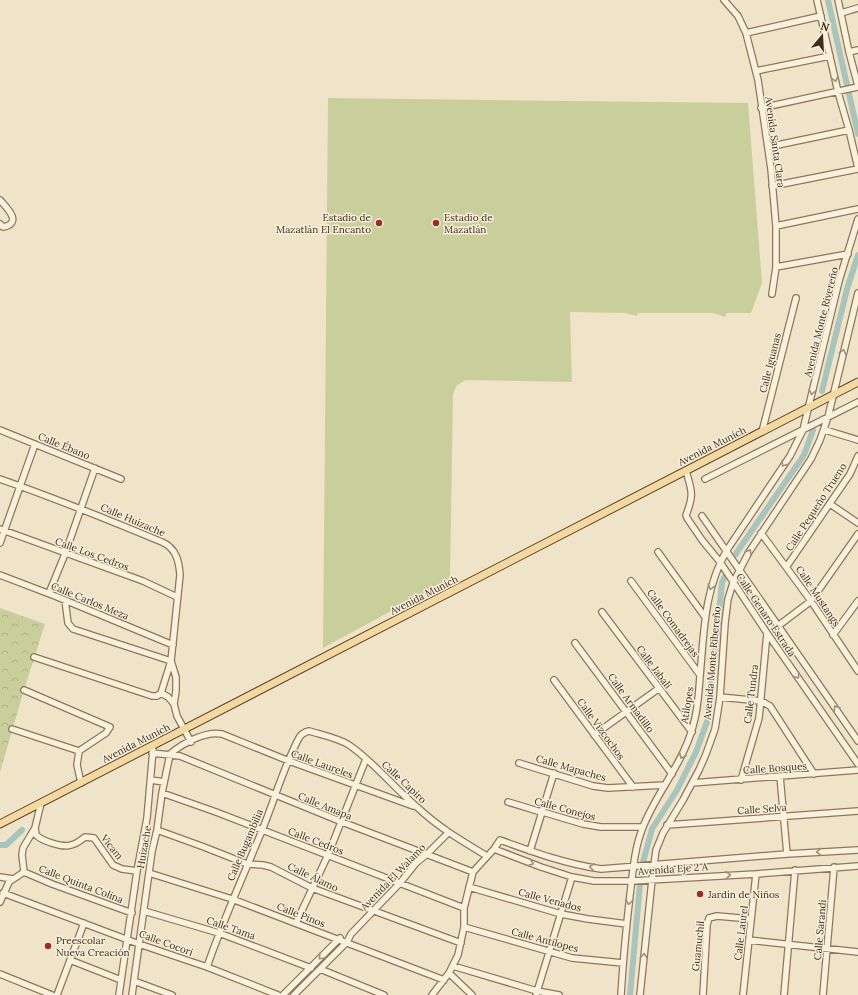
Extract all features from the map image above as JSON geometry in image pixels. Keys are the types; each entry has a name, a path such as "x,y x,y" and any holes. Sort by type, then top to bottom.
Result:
{"main road":[{"name":"Avenida Munich","path":"0,824 858,382"}],"street":[{"name":"Avenida Santa Clara","path":"724,0 738,16 746,33 756,71 768,147 776,226 776,267 772,294"},
{"path":"772,186 858,169 838,92 817,0"},
{"path":"761,108 858,87 838,0"},
{"path":"841,13 858,8"},
{"path":"746,33 821,16"},
{"path":"849,52 858,50"},
{"path":"756,71 830,56"},
{"path":"768,147 849,130"},
{"path":"0,200 12,214 13,218 10,224 1,225"},
{"path":"776,226 858,209"},
{"name":"Avenida Monte Rivereño","path":"803,430 839,281 858,219"},
{"path":"776,267 848,254"},
{"path":"828,417 858,293"},
{"name":"Calle Iguanas","path":"762,432 796,298"},
{"path":"705,479 858,402"},
{"name":"Avenida Monte Ribereño","path":"640,995 656,850 667,825 692,783 706,754 715,729 720,697 726,611 733,583 761,533 811,459 825,430 828,417"},
{"name":"Calle Ébano","path":"0,430 121,479"},
{"name":"Atilopes","path":"621,995 634,858 643,827 685,750 692,732 700,675 705,617 712,583 720,562 727,550 790,456 803,430"},
{"path":"825,430 858,440"},
{"path":"0,543 2,530 36,444"},
{"name":"Calle Pequeño Trueno","path":"786,566 850,474 858,456"},
{"path":"49,593 65,554 95,468"},
{"name":"Calle Genaro Estrada","path":"686,471 692,491 692,498 686,515 687,518 702,540 720,562 767,633 858,764"},
{"name":"Calle Huizache","path":"0,479 44,494 169,545 173,550 179,564 180,575 171,661 176,677 174,704 177,716 191,742"},
{"path":"830,504 858,523"},
{"name":"Calle Genaro Estrada","path":"702,516 858,740"},
{"name":"Calle Los Cedros","path":"2,530 143,582 177,597"},
{"name":"Calle Mustangs","path":"761,533 811,601 858,671"},
{"path":"778,626 811,601 858,534"},
{"path":"658,552 705,617"},
{"name":"Calle Carlos Meza","path":"0,575 49,593 173,645"},
{"name":"Calle Comadrejas","path":"631,581 700,675"},
{"path":"65,600 68,623 73,629 171,661 159,694"},
{"path":"834,636 858,602"},
{"name":"Calle Jabalí","path":"602,612 658,689 692,732"},
{"name":"Calle Tundra","path":"741,780 757,726 761,701 767,633"},
{"name":"Calle Armadillo","path":"575,643 672,774"},
{"path":"34,657 152,696 159,694 168,697 174,704"},
{"name":"Calle Vizcochos","path":"554,680 633,787"},
{"path":"594,735 658,689"},
{"path":"24,690 108,725 109,729 106,733 79,751 77,762 81,783"},
{"path":"720,697 761,701 769,705 774,710 814,774"},
{"path":"12,729 79,751"},
{"name":"Calle Capiro","path":"305,732 309,731 336,739 349,745 366,759 417,808 448,833 487,856"},
{"name":"Calle Bugambilia","path":"207,967 232,899 262,830 289,761 300,736 305,732"},
{"name":"Calle Laureles","path":"191,742 214,733 222,734 289,761 417,808"},
{"path":"170,754 191,742"},
{"name":"Huizache","path":"119,995 137,871 147,818 152,753 155,745"},
{"name":"Calle Amapa","path":"152,753 180,756 275,796 473,872"},
{"name":"Huizache","path":"132,995 149,873 170,754"},
{"path":"296,923 328,855 366,759"},
{"name":"Calle Mapaches","path":"519,763 593,786 608,788 666,785"},
{"name":"Calle Bosques","path":"692,783 858,770"},
{"path":"530,851 554,773"},
{"path":"780,776 787,854"},
{"path":"151,780 164,782"},
{"name":"Calle Cedros","path":"162,793 216,812 464,908"},
{"name":"Calle Conejos","path":"508,802 583,824 601,827 643,827"},
{"path":"0,902 9,882 24,872 22,855 23,848 35,828 41,803"},
{"name":"Calle Selva","path":"667,825 858,811"},
{"path":"147,818 158,821"},
{"name":"Vicam","path":"35,828 36,835 40,838 65,847 75,844 85,837 89,836 94,838 113,865 122,869 137,871"},
{"name":"Calle Álamo","path":"157,830 247,864 271,867 312,888 461,943"},
{"name":"Avenida El Walamo","path":"294,995 347,942 351,934 400,883 416,863 448,833"},
{"name":"Avenida Eje 2 A","path":"858,850 787,854 601,869 578,866 500,840 494,849 572,877 594,881 652,880 858,866"},
{"path":"432,995 453,966 461,943 464,927 464,908 473,872 494,849"},
{"name":"Calle Sarandí","path":"824,995 834,867"},
{"path":"784,995 795,870"},
{"name":"Calle Quinta Colina","path":"24,872 52,884 132,913"},
{"name":"Calle Pinos","path":"149,873 232,899 444,980"},
{"name":"Calle Laurel","path":"743,995 756,874"},
{"path":"0,877 13,879"},
{"path":"537,993 572,877"},
{"name":"Calle Venados","path":"469,887 562,914 627,924"},
{"name":"Calle Cocori","path":"3,893 139,944 207,967 278,995"},
{"name":"Calle Tama","path":"144,910 219,933 311,968"},
{"name":"Guamuchil","path":"702,995 708,925 710,918 717,916 751,919"},
{"path":"57,995 84,923"},
{"name":"Calle Antilopes","path":"464,927 572,958 623,964"},
{"name":"Avenida El Walamo","path":"283,995 338,939 351,934"},
{"path":"749,940 858,952"},
{"path":"70,960 121,980"},
{"path":"453,966 537,993 559,995"},
{"path":"320,969 384,995"},
{"path":"449,973 472,995"},
{"path":"0,974 52,995"},
{"path":"134,982 172,995"}],"green space":[{"path":"328,98 748,103 762,283 751,313 727,313 725,317 713,313 638,313 637,316 625,313 570,312 572,382 466,380 457,385 453,394 450,579 323,648"},
{"path":"0,608 45,624 0,772"}],"waterway":[{"path":"828,0 858,134"},
{"path":"822,391 847,289 858,255"},
{"path":"735,555 804,455 813,430"},
{"path":"643,862 652,829 677,790 696,752 708,719 722,583 725,576"},
{"path":"0,845 6,845 22,830"},
{"path":"641,877 642,869"},
{"path":"630,995 640,884"}],"place":[{"name":"Estadio de Mazatlán El Encanto","path":"379,223"},
{"name":"Estadio de Mazatlán","path":"436,223"},
{"name":"Jardín de Niños","path":"700,894"},
{"name":"Preescolar Nueva Creación","path":"48,946"}]}
